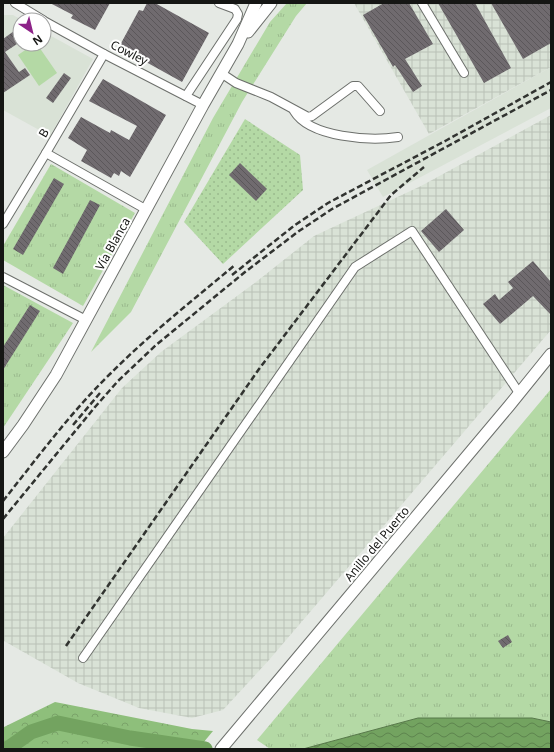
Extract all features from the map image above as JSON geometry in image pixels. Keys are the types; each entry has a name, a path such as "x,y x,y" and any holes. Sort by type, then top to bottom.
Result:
{"main road":[{"name":"Vía Blanca","path":"3,452 56,375 203,105 238,44 256,3"},
{"name":"Vía Blanca","path":"238,44 271,3"},
{"name":"Anillo del Puerto","path":"221,749 551,354"}],"street":[{"name":"Cowley","path":"15,3 30,12"},
{"path":"186,96 237,19 238,14 235,9 219,3"},
{"path":"422,3 464,73"},
{"name":"Cowley","path":"52,25 104,54 203,105"},
{"name":"B","path":"3,224 104,54"},
{"path":"221,73 236,83 271,97 294,111 308,117 312,116 353,86 358,86 380,111"},
{"path":"294,111 300,120 326,132 344,136 365,138 387,138 398,136"},
{"path":"46,153 147,210"},
{"path":"83,658 355,267 412,231 519,393"},
{"path":"3,277 86,320"}],"shaded area":[{"path":"354,3 551,3 551,67 429,134"},
{"path":"3,15 12,15 12,52 52,52 52,36 93,59 50,136 3,110"},
{"path":"551,67 551,108 383,197 367,170"},
{"path":"551,115 551,330 269,660 223,710 192,718 139,708 78,683 4,641 3,643 3,538 122,388 161,352 256,282 314,236 421,186"}],"green space":[{"path":"287,3 307,3 296,16 242,102 131,312 91,352 213,118 270,22"},
{"path":"22,52 43,52 57,73 39,86 18,55"},
{"path":"245,119 300,155 303,190 223,264 184,222"},
{"path":"51,164 135,213 83,306 3,260 3,246"},
{"path":"3,285 73,323 3,428"},
{"path":"551,389 551,722 532,718 418,718 303,749 270,749 257,740"},
{"path":"55,702 192,729 213,731 198,749 3,749 4,727"}],"water":[{"path":"418,718 532,718 551,722 551,749 303,749"}],"building":[{"path":"50,3 110,3 95,30 71,18 73,15"},
{"path":"147,3 155,3 209,33 182,82 119,47 139,10 143,11"},
{"path":"384,3 409,3 433,44 405,59 422,86 413,92 395,65 393,67 363,15"},
{"path":"438,3 475,3 511,68 484,83"},
{"path":"491,3 551,3 551,43 523,59"},
{"path":"12,32 12,47 5,52 19,72 25,68 30,75 3,93 3,39"},
{"path":"64,73 71,78 53,103 46,98"},
{"path":"103,79 166,115 130,177 121,171 119,176 114,173 111,178 81,161 87,150 68,138 81,117 110,133 111,130 129,140 137,126 89,101"},
{"path":"240,163 267,189 256,201 229,175"},
{"path":"54,178 64,184 23,255 13,249"},
{"path":"90,200 100,205 63,274 53,268"},
{"path":"446,209 464,230 439,252 421,231"},
{"path":"533,261 551,282 551,315 533,296 500,324 483,304 495,294 499,300 513,288 508,282"},
{"path":"30,305 40,311 3,370 3,347"},
{"path":"508,635 512,642 503,648 498,641"}],"waterway":[{"path":"7,749 31,732 58,723 130,738 205,749"}],"railway":[{"path":"232,275 295,225 328,203 447,140 551,82"},
{"path":"3,519 118,381 156,345 245,272 299,231 332,209 551,90"},
{"path":"66,646 259,369 391,195 424,167"},
{"path":"3,501 55,435 96,388 156,331 235,265"},
{"path":"73,425 100,393"}]}
